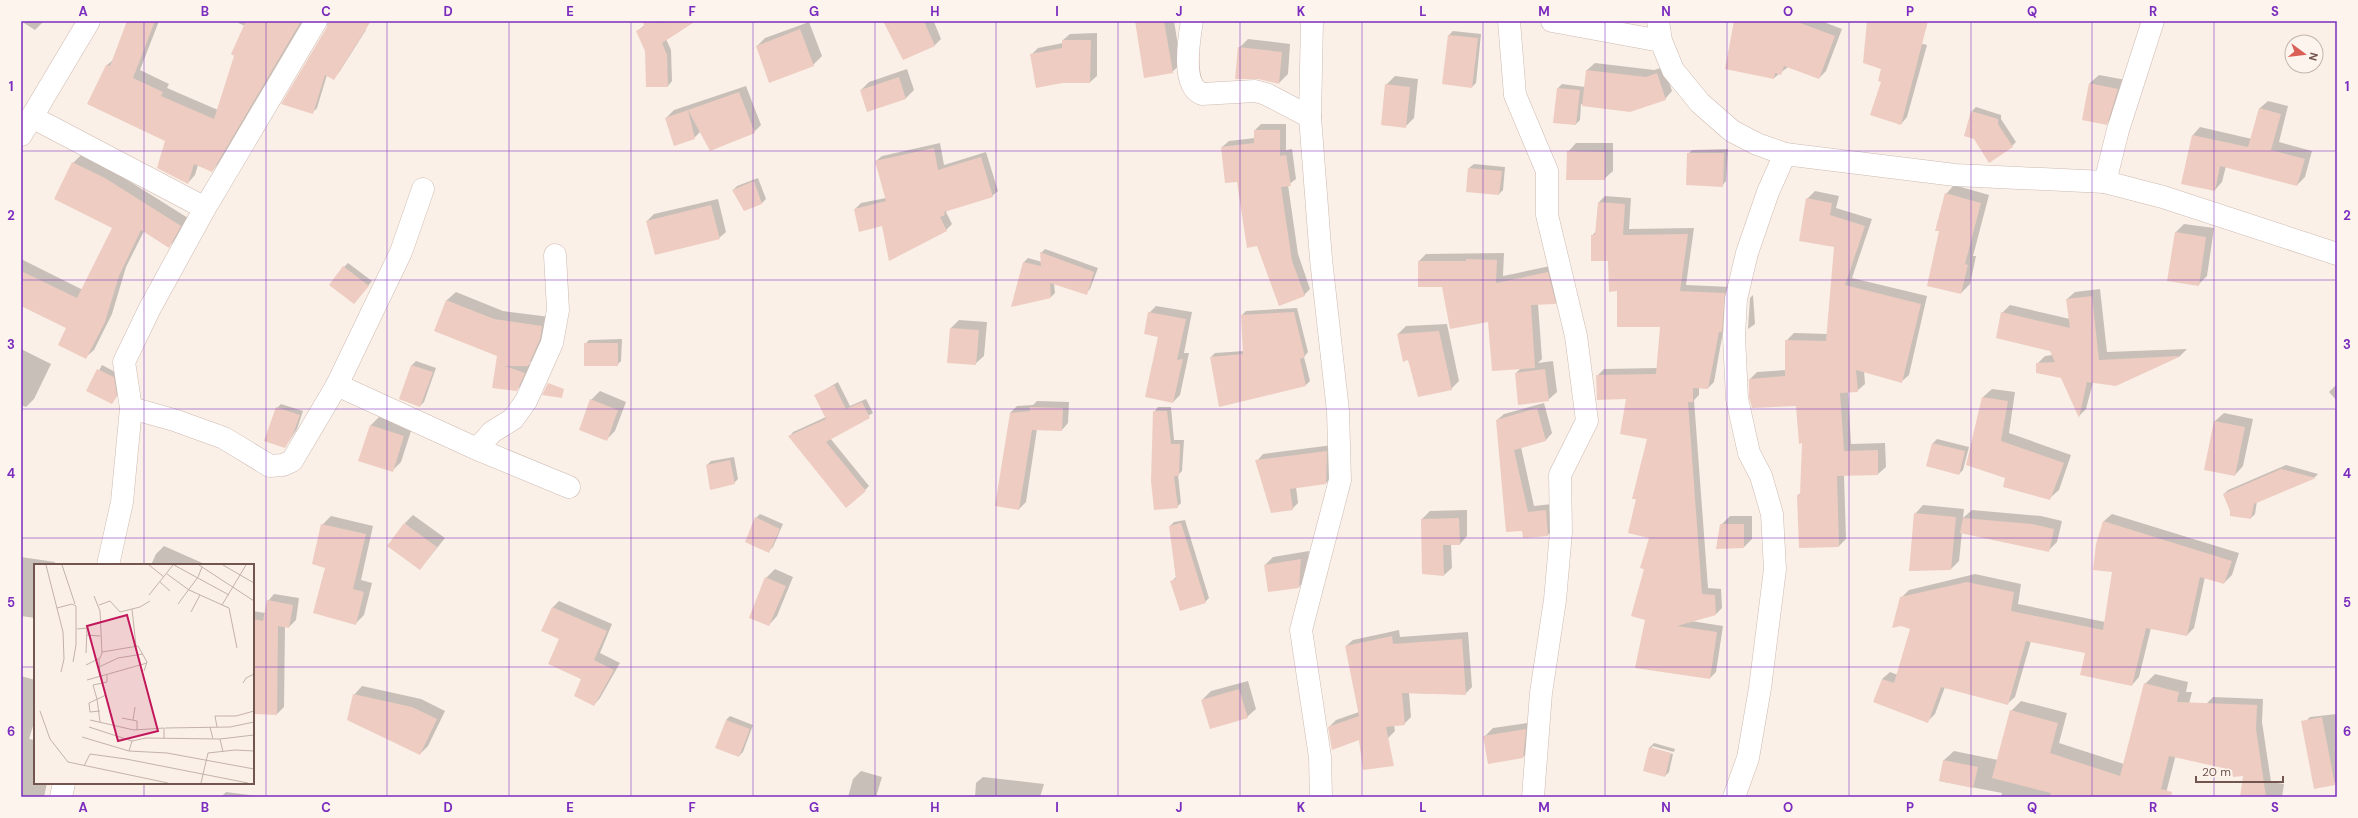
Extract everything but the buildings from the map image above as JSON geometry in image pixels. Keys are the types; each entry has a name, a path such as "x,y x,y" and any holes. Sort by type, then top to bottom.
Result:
{"street":[{"path":"89,21 26,126 205,208"},
{"path":"108,564 122,502 131,408 124,362 150,308 205,208 316,21"},
{"path":"1192,21 1189,64 1190,82 1196,92 1202,94 1255,90 1266,94 1310,117"},
{"path":"1312,21 1310,117 1321,259 1338,411 1340,480 1302,630 1320,758 1321,797"},
{"path":"1509,21 1515,96 1547,171 1547,215 1576,336 1587,421 1560,475 1561,532 1559,562 1541,693 1533,797"},
{"path":"1552,21 1659,31 1673,70 1700,103 1732,131 1757,144 1785,154 1955,175 2105,182 2163,197 2337,254"},
{"path":"2105,182 2118,130 2153,21"},
{"path":"1734,797 1748,758 1760,688 1775,569 1772,514 1761,476 1749,453 1737,399 1734,336 1736,299 1747,253 1785,154"},
{"path":"131,408 224,438 270,466 284,465 292,461 337,384 402,252 423,189"},
{"path":"477,449 492,432 513,419 526,401 552,343 558,310 555,256"},
{"path":"337,384 477,449 569,487"},
{"path":"61,797 64,784"}]}
